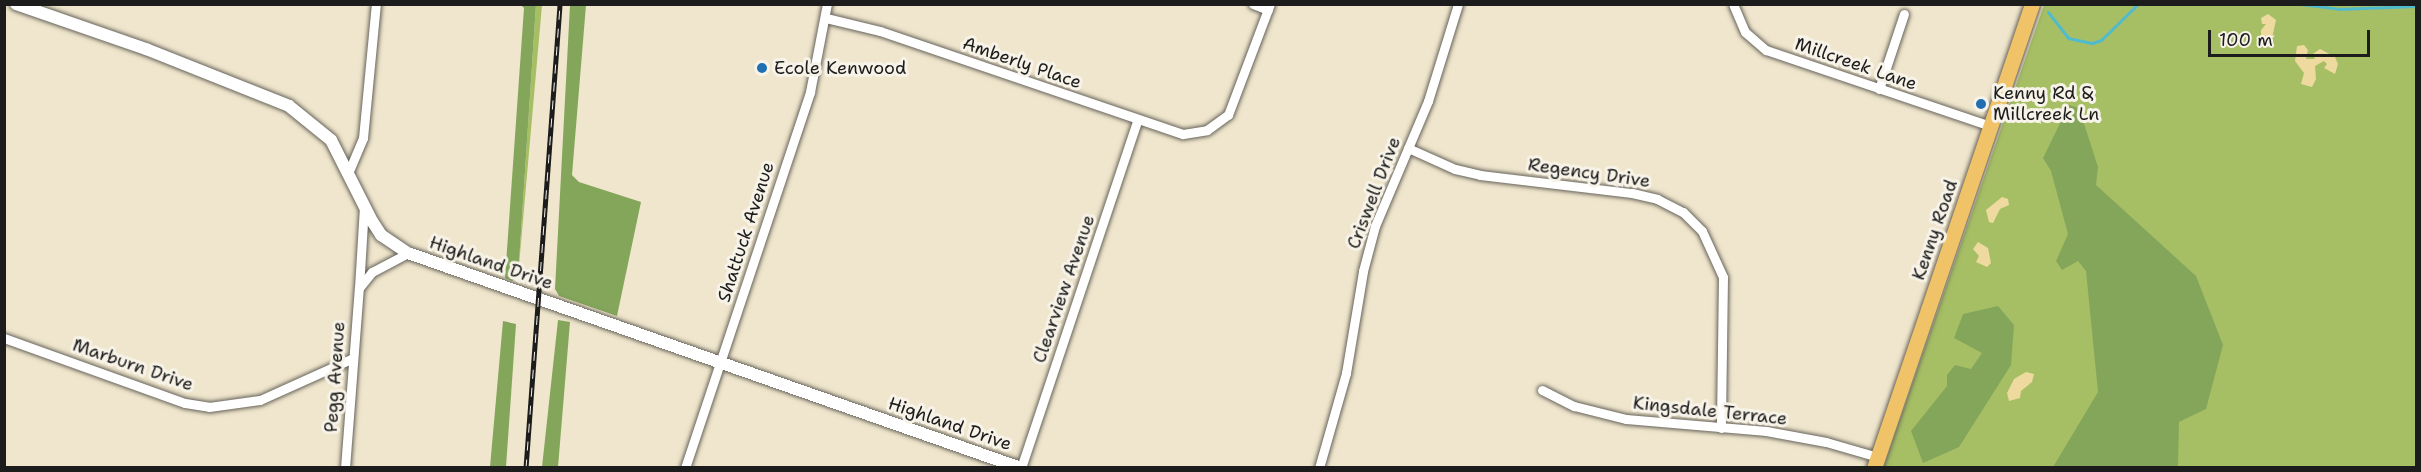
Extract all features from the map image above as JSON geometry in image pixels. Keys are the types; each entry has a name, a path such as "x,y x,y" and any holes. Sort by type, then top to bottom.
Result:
{"main road":[{"name":"Kenny Road","path":"1876,462 2032,4"}],"street":[{"name":"Highland Drive","path":"16,4 178,61 289,106 331,140 381,235 408,253 1021,468"},
{"path":"349,171 363,138 376,4"},
{"name":"Shattuck Avenue","path":"685,468 810,92 827,4"},
{"path":"1252,4 1269,7"},
{"name":"Criswell Drive","path":"1319,468 1346,373 1363,271 1375,226 1428,101 1458,4"},
{"name":"Millcreek Lane","path":"1733,4 1745,32 1766,50 1991,126"},
{"name":"Amberly Place","path":"826,18 880,31 1137,121 1183,134 1207,130 1228,115 1236,100 1269,7"},
{"path":"1879,89 1904,14"},
{"name":"Clearview Avenue","path":"1021,468 1137,121"},
{"name":"Regency Drive","path":"1408,148 1455,169 1480,175 1632,193 1657,199 1683,212 1702,231 1723,277 1721,428"},
{"name":"Pegg Avenue","path":"345,468 364,206"},
{"path":"359,288 372,272 408,253"},
{"name":"Marburn Drive","path":"4,338 185,403 209,407 260,400 353,358"},
{"name":"Kingsdale Terrace","path":"1542,390 1574,406 1626,419 1721,428 1826,442 1876,462"}],"green space":[{"path":"521,5 536,5 518,277 512,281 505,278 524,8"},
{"path":"536,5 542,5 518,277"},
{"path":"570,5 586,5 572,175 579,182 641,202 617,316 559,296 555,289"},
{"path":"2044,5 2416,5 2416,467 1883,468"},
{"path":"2069,105 2079,108 2098,167 2096,185 2196,276 2223,345 2206,409 2179,422 2178,467 2053,467 2098,392 2086,271 2078,261 2062,270 2056,261 2068,234 2051,171 2043,158"},
{"path":"1998,306 2014,325 2011,365 1959,447 1923,463 1911,431 1947,386 1947,375 1955,365 1971,369 1982,353 1954,338 1963,314"},
{"path":"558,320 570,322 558,467 542,467"},
{"path":"503,321 516,324 506,467 490,467"}],"sand":[{"path":"2268,14 2276,20 2272,38 2267,39 2261,37 2261,30 2266,24 2262,24 2261,18"},
{"path":"2304,45 2308,50 2306,59 2315,59 2313,54 2320,49 2335,57 2338,64 2335,74 2324,68 2327,64 2324,61 2315,66 2316,79 2312,87 2301,84 2304,73 2295,61 2297,46"},
{"path":"2002,197 2008,199 2009,205 2000,209 1993,223 1989,222 1986,210"},
{"path":"1978,242 1988,248 1991,263 1987,267 1976,262 1979,256 1973,249"},
{"path":"2026,372 2034,374 2032,382 2021,391 2020,398 2009,401 2007,393 2014,379"}],"waterway":[{"path":"2048,12 2068,38 2092,43 2101,40 2138,4"},
{"path":"2300,4 2338,9 2416,6"}],"railway":[{"path":"526,468 560,4"}],"place":[{"name":"Ecole Kenwood","path":"762,68"},
{"name":"Kenny Rd & Millcreek Ln","path":"1981,104"}]}
